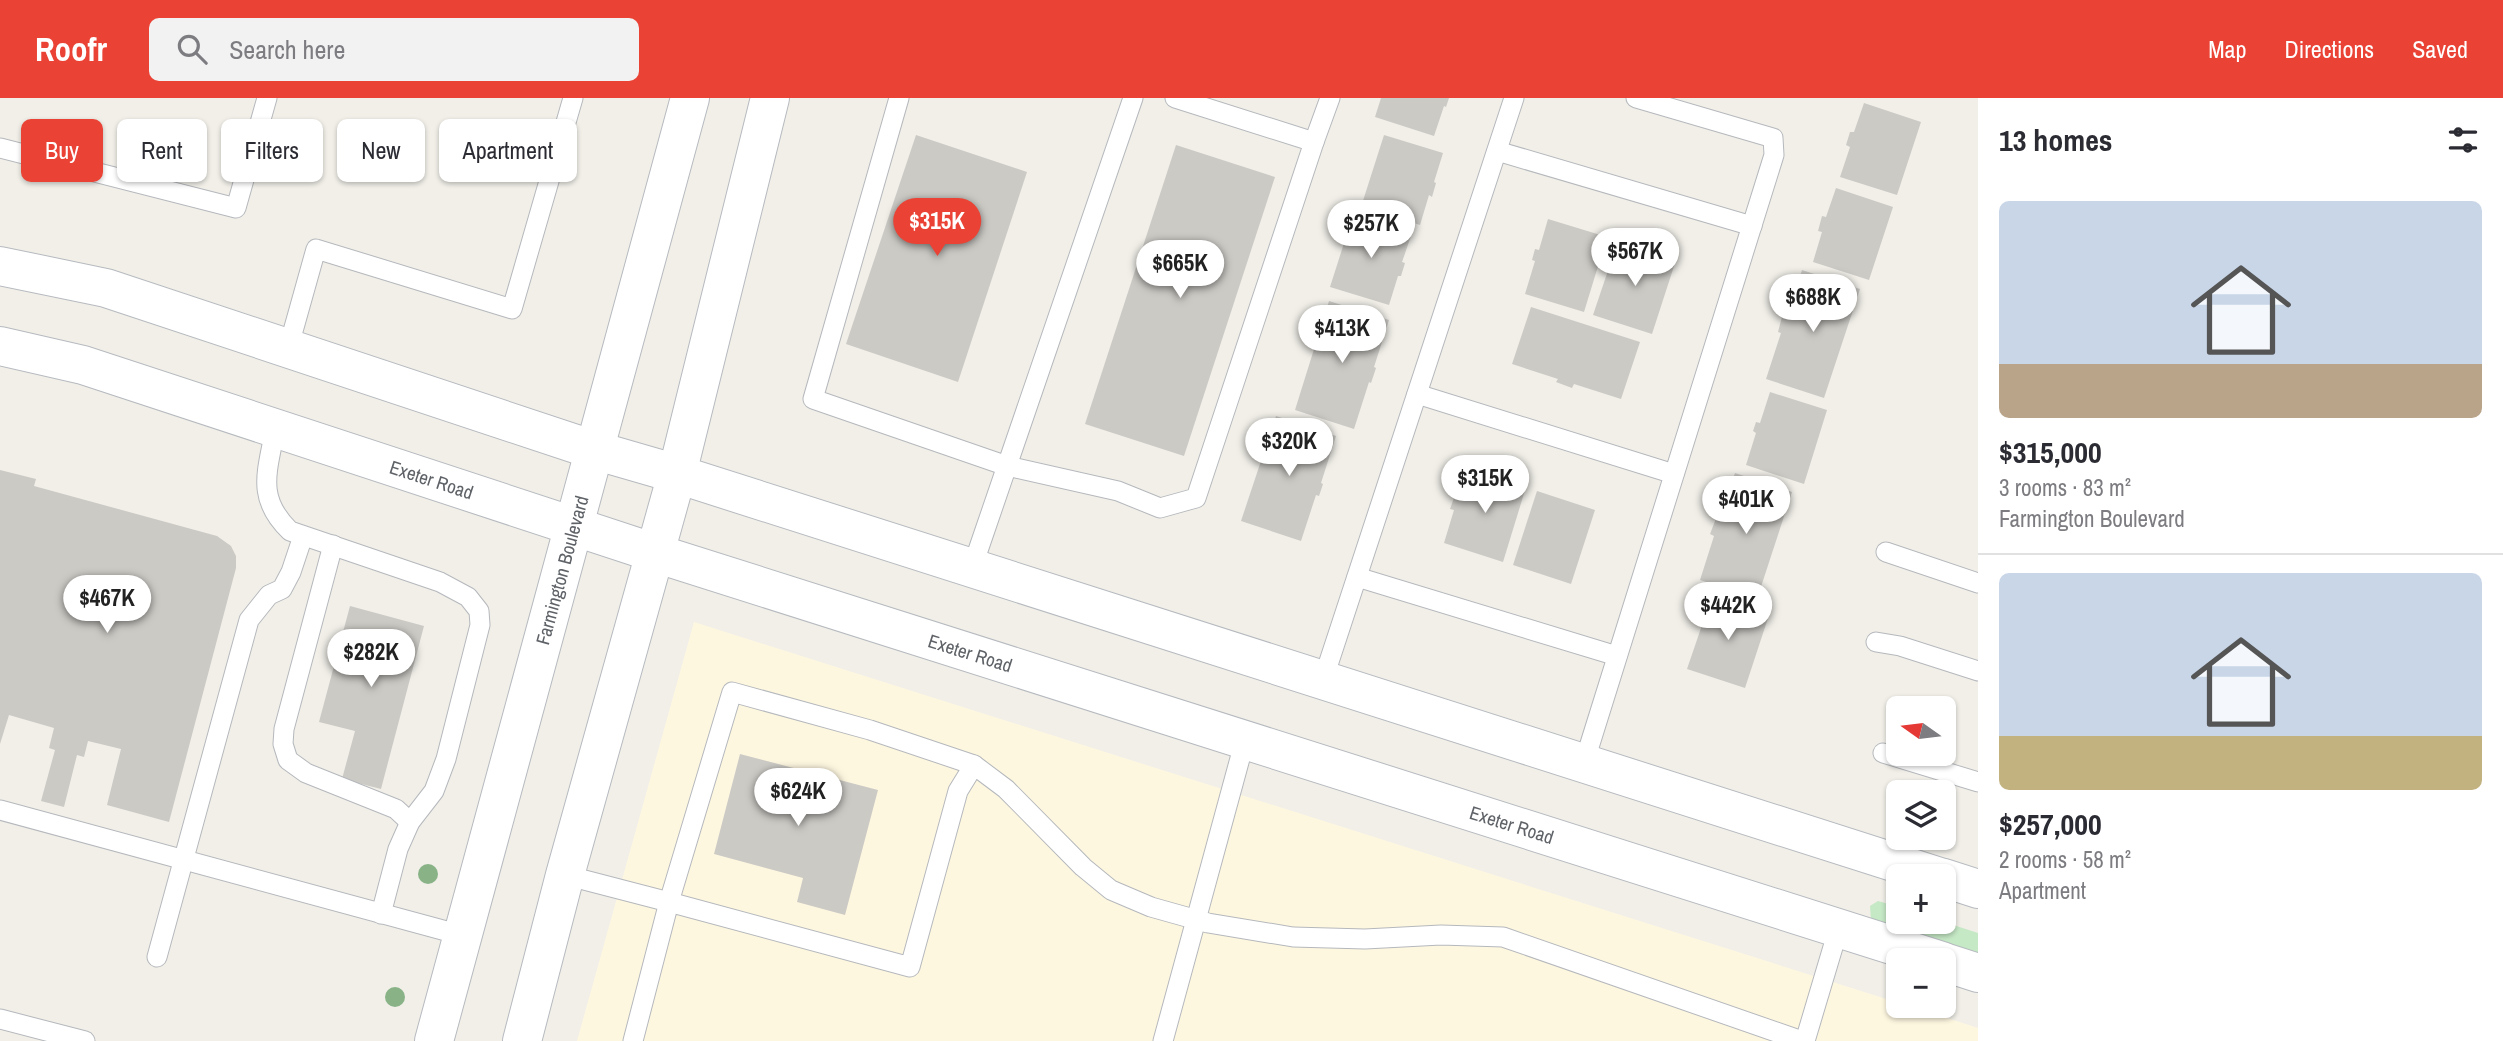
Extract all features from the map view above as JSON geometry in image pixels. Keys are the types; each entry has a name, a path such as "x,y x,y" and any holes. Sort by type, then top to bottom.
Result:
{"street":[{"name":"Farmington Boulevard","path":"434,1041 690,98"},
{"path":"522,1041 565,875 677,474 770,98"},
{"path":"0,266 106,288 594,450 677,474 1902,864"},
{"name":"Exeter Road","path":"0,346 83,365 573,527 1903,948"},
{"path":"1956,882 1978,889"},
{"name":"Exeter Road","path":"1956,965 1978,973"}],"lane":[{"path":"0,148 236,208 267,98"},
{"path":"288,349 316,249 512,309 573,98"},
{"path":"899,98 813,399 1007,466 1118,491 1160,508 1196,498 1330,98"},
{"path":"972,568 1133,98"},
{"path":"1175,98 1314,142"},
{"path":"1323,680 1514,98"},
{"path":"1584,762 1774,155 1773,138 1636,98"},
{"path":"1497,150 1752,226"},
{"path":"1417,394 1674,474"},
{"path":"275,429 266,488 268,499 281,522 290,531 440,582 468,597 479,611 480,625 446,760 434,792 410,822 398,849 381,914"},
{"path":"157,957 249,621 269,595 282,589 291,572 303,536"},
{"path":"333,545 284,729 283,744 288,760 306,773 396,809 410,822"},
{"path":"1886,552 1978,583"},
{"path":"1357,577 1617,656"},
{"path":"1877,642 1900,646 1978,671"},
{"path":"633,1041 669,902 732,692 870,730 974,765 1006,789 1069,855 1111,890 1151,907 1196,919 1293,937 1503,937 1804,1041 1839,927"},
{"path":"1163,1041 1245,740"},
{"path":"1883,753 1978,782"},
{"path":"565,875 910,967 958,791 974,765"},
{"path":"0,810 461,935"},
{"path":"0,1019 85,1041"}],"shaded area":[{"path":"694,622 1886,999 1886,1018 1947,1018 1978,1028 1978,1041 577,1041"}],"green space":[{"path":"1878,901 1886,903 1886,925 1871,920 1870,906"},
{"path":"1956,926 1978,933 1978,956 1913,934 1956,934"}],"building":[{"path":"1381,98 1449,98 1434,136 1375,117"},
{"path":"1864,103 1921,122 1897,195 1840,177 1850,147 1846,145 1850,132 1854,132"},
{"path":"916,135 1027,172 958,382 846,344"},
{"path":"1384,135 1443,153 1432,197 1429,195 1420,225 1361,207"},
{"path":"1176,145 1275,177 1184,456 1085,424"},
{"path":"1836,188 1893,207 1869,280 1813,262 1822,232 1818,231 1822,216 1826,217"},
{"path":"1353,215 1412,233 1402,262 1405,263 1401,276 1398,276 1389,305 1330,287"},
{"path":"1548,219 1607,237 1584,312 1525,294 1535,261 1532,260 1535,249 1539,250"},
{"path":"1618,241 1676,260 1652,334 1593,315"},
{"path":"1802,270 1860,289 1824,398 1766,379 1781,333 1778,332 1783,313 1787,315"},
{"path":"1329,301 1389,320 1374,367 1376,368 1354,429 1295,410"},
{"path":"1531,307 1640,342 1621,399 1574,384 1572,388 1556,382 1558,379 1512,364"},
{"path":"1770,392 1827,410 1804,484 1746,465 1756,433 1753,431 1756,422 1760,423"},
{"path":"1276,416 1336,436 1319,496 1316,495 1301,541 1241,521"},
{"path":"1467,468 1526,487 1503,562 1444,543 1454,510 1450,509 1454,498 1458,499"},
{"path":"0,470 36,479 34,486 217,536 231,546 236,556 236,568 169,822 107,805 121,749 88,741 84,757 77,755 64,807 41,801 55,750 49,748 54,728 9,715 0,744"},
{"path":"1735,473 1792,492 1757,599 1700,580 1714,536 1710,534 1717,516 1720,516"},
{"path":"1537,491 1595,510 1571,584 1513,565"},
{"path":"1712,596 1769,615 1745,688 1687,669"},
{"path":"350,606 424,626 381,789 342,779 355,731 319,722"},
{"path":"740,754 878,790 845,915 797,902 803,878 714,854"}]}
